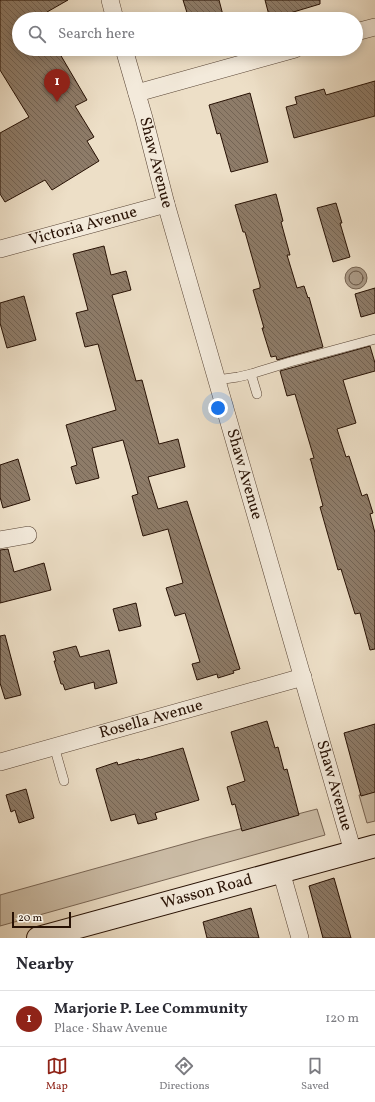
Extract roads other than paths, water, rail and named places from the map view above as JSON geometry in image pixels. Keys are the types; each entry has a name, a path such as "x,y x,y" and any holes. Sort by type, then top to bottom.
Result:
{"street":[{"path":"110,0 113,12"},
{"path":"363,30 375,27"},
{"name":"Shaw Avenue","path":"126,56 166,204 354,852"},
{"path":"136,93 270,56"},
{"name":"Victoria Avenue","path":"0,249 166,204"},
{"path":"0,540 28,535"},
{"name":"Rosella Avenue","path":"0,762 303,677"},
{"name":"Wasson Road","path":"38,938 375,846"},
{"path":"281,871 300,938"}],"lane":[{"path":"217,380 251,374 375,339"},
{"path":"251,374 257,394"},
{"path":"54,746 64,781"}],"water":[{"path":"356,267 364,270 367,278 364,286 356,289 348,286 345,278 348,270"}],"place":[{"name":"Marjorie P. Lee Community","path":"57,102"}]}
